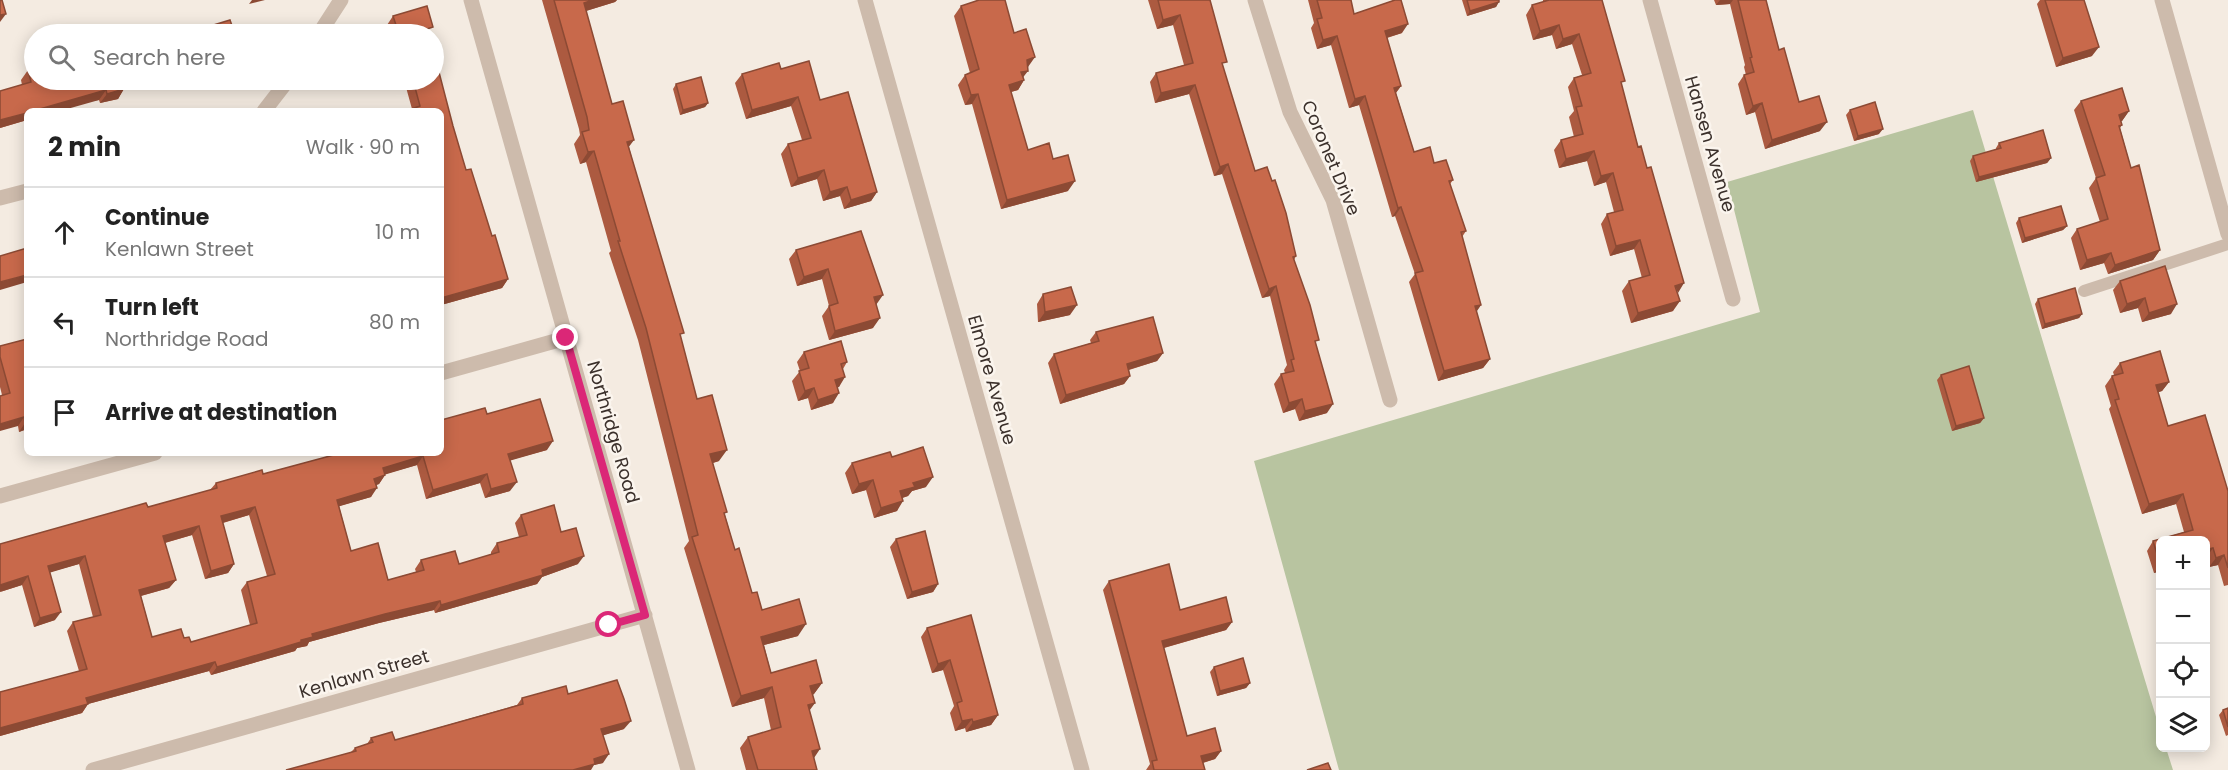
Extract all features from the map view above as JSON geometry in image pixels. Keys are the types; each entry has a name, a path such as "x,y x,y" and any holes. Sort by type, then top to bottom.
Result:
{"street":[{"path":"325,24 341,0"},
{"name":"Northridge Road","path":"471,0 688,770"},
{"name":"Elmore Avenue","path":"865,0 1082,770"},
{"name":"Coronet Drive","path":"1255,0 1290,112 1333,200 1390,400"},
{"name":"Hansen Avenue","path":"1650,0 1733,299"},
{"path":"2162,0 2228,234"},
{"path":"266,108 280,90"},
{"path":"0,198 24,192"},
{"path":"444,372 566,338"},
{"path":"0,496 144,456"},
{"name":"Kenlawn Street","path":"93,770 645,615"}],"lane":[{"path":"2084,291 2228,244"}],"green space":[{"path":"1973,110 2156,717 2156,752 2167,752 2173,770 1339,770 1254,461 1760,312 1727,182"}],"building":[{"path":"0,0 2,0 6,14 0,15"},
{"path":"554,0 593,0 584,3 612,104 623,101 634,140 627,142 684,333 680,334 697,399 712,395 727,450 710,454 727,512 724,513 735,550 739,548 752,593 757,592 762,610 799,599 806,624 761,637 771,673 816,660 822,683 810,686 815,703 808,705 820,749 812,751 817,770 758,770 748,737 781,727 772,687 741,696 692,537 698,535 646,328 618,241 620,241 594,151 588,152 582,132 589,130 587,117"},
{"path":"979,0 1005,0 1014,33 1026,29 1035,57 1027,60 1028,71 1021,72 1024,80 1009,85 1028,150 1049,143 1053,159 1068,155 1075,181 1007,200 978,94 971,95 965,75 979,69 961,6"},
{"path":"1158,0 1210,0 1227,62 1222,63 1255,171 1267,167 1272,181 1275,180 1286,213 1296,256 1293,257 1310,305 1319,340 1315,341 1333,404 1305,411 1302,399 1289,403 1281,374 1294,371 1291,360 1294,359 1276,286 1269,289 1228,164 1220,167 1195,85 1161,93 1156,73 1193,63 1180,15 1163,20"},
{"path":"1317,0 1351,0 1354,14 1401,0 1408,24 1385,31 1401,86 1394,88 1414,152 1430,147 1434,163 1446,160 1453,180 1449,181 1466,231 1461,232 1481,305 1475,306 1490,359 1444,371 1415,273 1423,271 1401,207 1398,208 1365,96 1355,99 1337,36 1323,40 1317,19 1322,18"},
{"path":"1467,0 1499,0 1499,2 1470,11"},
{"path":"1549,0 1602,0 1625,81 1621,82 1638,147 1641,146 1647,168 1651,167 1684,283 1675,286 1680,301 1638,313 1629,281 1650,275 1640,240 1616,246 1607,214 1623,210 1613,173 1601,176 1594,151 1566,159 1561,140 1583,134 1576,107 1582,106 1574,78 1591,73 1579,34 1563,39 1559,25 1540,31 1532,5"},
{"path":"1738,0 1766,0 1779,50 1784,48 1799,102 1819,96 1827,122 1772,140 1762,103 1753,106 1744,75 1754,72"},
{"path":"2045,0 2084,0 2099,47 2063,58"},
{"path":"427,6 432,24 396,24 393,16"},
{"path":"230,20 231,24 217,24"},
{"path":"809,61 820,100 848,92 877,192 851,200 847,187 830,192 824,170 798,178 788,144 811,138 798,97 752,110 742,74 779,63 781,69"},
{"path":"701,77 708,103 683,110 676,84"},
{"path":"24,84 24,90 106,90 43,108 24,108 24,114 0,120 0,91"},
{"path":"2122,88 2129,111 2119,115 2122,125 2119,126 2131,168 2139,165 2160,250 2115,265 2111,253 2087,260 2077,229 2108,219 2096,178 2105,175 2081,101"},
{"path":"106,90 121,90 107,94"},
{"path":"416,90 444,90 466,170 471,169 508,279 444,297 444,108 414,108 420,106"},
{"path":"1875,102 1883,129 1858,136 1850,110"},
{"path":"2043,130 2051,158 1979,177 1973,156 2001,148 1999,143"},
{"path":"2061,206 2067,226 2025,238 2019,218"},
{"path":"861,231 883,295 874,297 880,318 835,331 829,306 838,303 828,269 804,277 796,250"},
{"path":"24,249 24,276 0,282 0,256"},
{"path":"2165,266 2177,304 2149,313 2145,298 2127,304 2120,281"},
{"path":"1071,287 1077,305 1045,312 1043,294"},
{"path":"2075,288 2082,314 2045,324 2038,299"},
{"path":"1153,317 1163,353 1127,364 1130,376 1066,395 1054,354 1099,341 1096,332"},
{"path":"24,340 24,417 0,424 0,396 10,393 0,357 0,346"},
{"path":"841,341 847,362 841,364 845,377 835,380 839,393 818,400 814,388 805,391 799,371 809,368 804,352"},
{"path":"2160,351 2169,382 2156,385 2168,426 2205,415 2228,491 2228,568 2224,555 2216,558 2213,548 2210,549 2210,536 2171,536 2193,530 2183,494 2149,504 2115,400 2119,399 2112,376 2123,373 2120,363"},
{"path":"1969,366 1984,418 1956,426 1941,375"},
{"path":"540,399 553,441 508,454 517,482 491,489 487,474 433,490 423,456 444,456 444,419 485,408 487,414"},
{"path":"923,447 933,477 913,483 915,487 900,491 903,501 881,508 873,480 859,484 852,463 890,452 892,457"},
{"path":"330,456 423,456 383,468 385,475 374,479 377,488 337,500 351,551 378,543 388,580 424,570 421,560 455,551 459,564 499,552 497,543 527,535 521,515 554,505 561,532 576,528 584,556 542,570 543,575 441,605 440,601 312,634 313,637 301,640 301,642 217,667 215,662 86,698 88,704 0,728 0,692 87,669 73,622 101,615 85,556 48,566 61,612 40,618 28,576 0,585 0,544 146,503 148,507 217,488 216,483 262,470 263,474","holes":["255,507 275,574 247,582 257,623 191,642 189,637 184,638 181,629 152,637 139,590 176,580 163,536 199,526 211,571 234,564 221,516"]},
{"path":"925,531 938,584 912,592 896,539"},
{"path":"1169,564 1180,610 1226,597 1232,622 1162,641 1187,736 1215,728 1221,751 1201,756 1205,770 1154,770 1152,761 1157,760 1109,581"},
{"path":"971,615 998,715 973,722 972,719 962,721 957,703 962,701 950,660 938,664 927,628"},
{"path":"1243,658 1250,683 1220,691 1214,667"},
{"path":"617,680 631,721 601,729 609,754 594,759 595,764 573,770 286,770 356,751 355,748 373,742 371,738 392,732 395,740 523,704 522,698 566,686 568,694"},
{"path":"2228,708 2228,727 2223,710"},
{"path":"1328,763 1331,770 1307,770"}],"route":[{"path":"566,338 645,615 609,625"}]}
